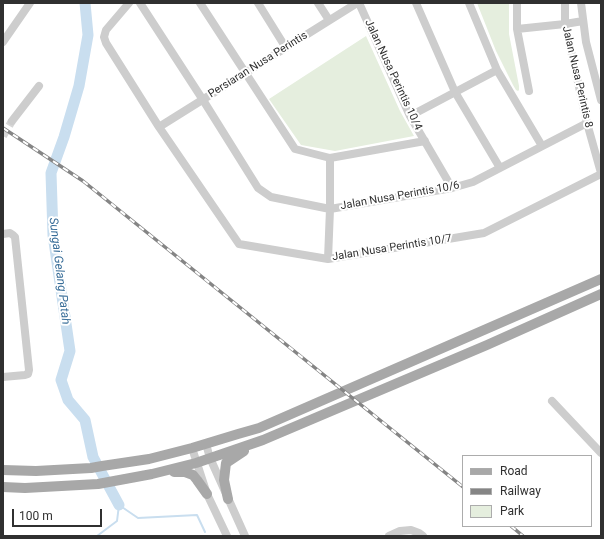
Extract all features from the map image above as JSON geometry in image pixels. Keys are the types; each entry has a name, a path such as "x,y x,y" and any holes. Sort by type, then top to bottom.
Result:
{"main road":[{"path":"3,470 36,471 91,468 149,459 259,428 601,279"},
{"path":"3,487 25,488 98,484 152,474 210,458 264,440 601,294"},
{"path":"228,499 224,480 226,463 264,440"},
{"path":"152,474 185,472 192,475 207,494"}],"street":[{"path":"3,42 30,3"},
{"name":"Jalan Nusa Perintis 10/7","path":"129,3 106,30 104,37 106,43 159,127 239,244 328,259 484,233 601,174"},
{"name":"Jalan Nusa Perintis 10/6","path":"140,3 258,188 271,196 330,209 452,188 473,182 587,123"},
{"path":"200,3 295,149 330,158 425,141"},
{"path":"258,3 286,48"},
{"path":"318,3 329,20"},
{"name":"Persiaran Nusa Perintis","path":"159,127 358,3"},
{"name":"Jalan Nusa Perintis 10/4","path":"358,3 410,116 452,188"},
{"path":"416,3 455,92 500,168"},
{"path":"469,3 497,70 542,146"},
{"path":"517,3 517,29 529,91"},
{"name":"Jalan Nusa Perintis 8","path":"565,3 565,24 587,123 601,174"},
{"path":"581,3 586,42 601,100"},
{"path":"517,29 583,21"},
{"path":"410,116 497,70"},
{"path":"12,122 39,86"},
{"path":"328,259 330,158"},
{"path":"3,234 10,233 15,237 29,370 28,374 25,375 3,377"},
{"path":"552,401 601,453"},
{"path":"206,444 210,458 245,536"},
{"path":"192,448 207,494 227,536"},
{"path":"389,536 400,531 411,530 424,536"}],"green space":[{"path":"477,3 509,3 509,34 519,86 518,91 513,85 496,51"},
{"path":"366,36 400,111 414,136 335,151 301,145 269,99"}],"waterway":[{"name":"Sungai Gelang Patah","path":"85,3 88,35 79,86 64,137 51,173 53,235 70,351 61,380 68,400 85,420 93,457 119,505"},
{"path":"97,536 117,521 119,505 138,518 197,515 205,532"}],"tunnel":[{"path":"3,136 12,121"}],"railway":[{"path":"3,128 83,181 462,486"},
{"path":"512,527 523,536"}]}
